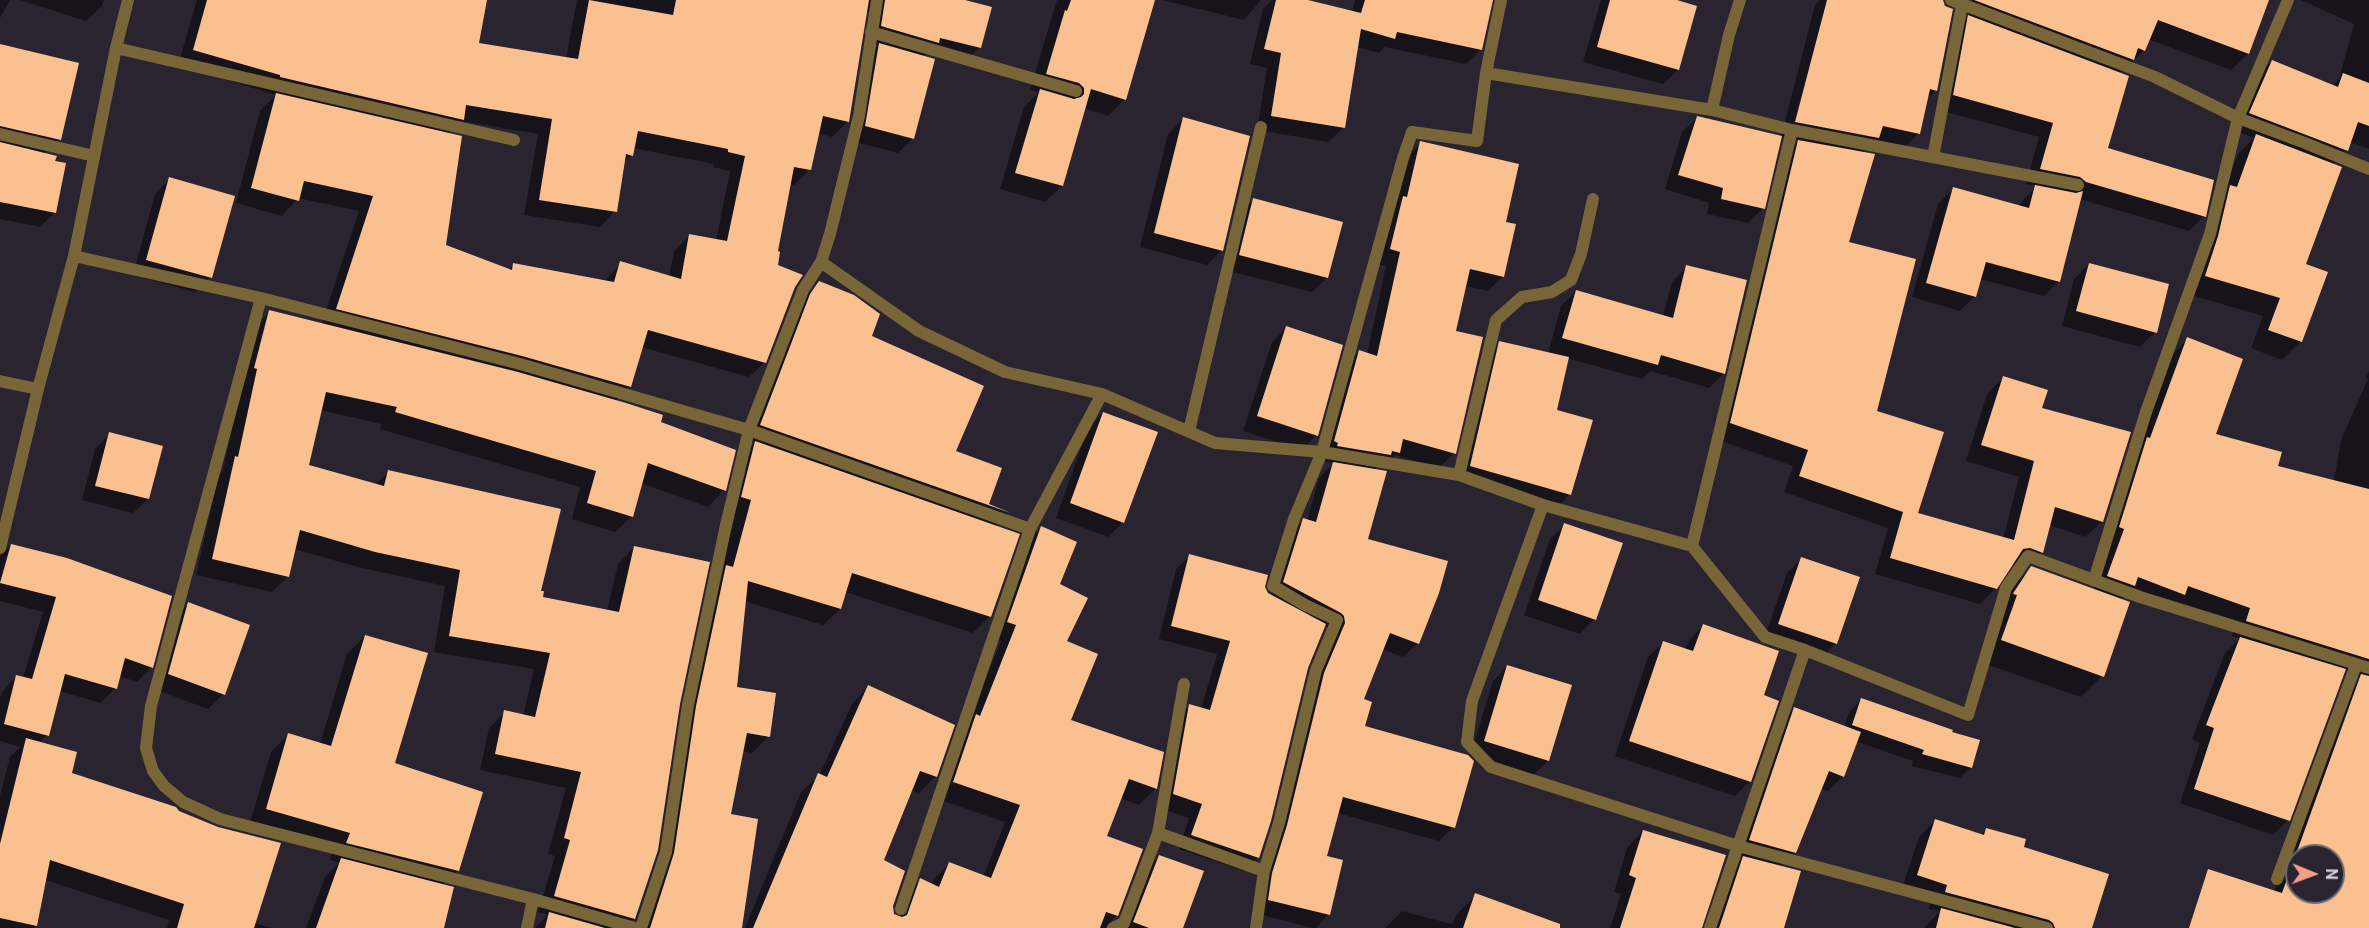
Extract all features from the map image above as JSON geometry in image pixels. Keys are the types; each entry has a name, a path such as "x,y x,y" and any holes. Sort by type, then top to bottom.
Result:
{"street":[{"path":"0,549 38,389 74,256 116,48 128,0"},
{"path":"641,928 666,852 688,705 726,525 749,430 803,290 821,262 830,234 859,116 877,0"},
{"path":"1256,928 1264,871 1279,823 1316,670 1337,620 1273,586 1294,519 1322,452 1403,158 1413,132 1477,141 1486,74 1501,0"},
{"path":"1712,110 1729,35 1740,0"},
{"path":"2094,580 2146,412 2210,234 2238,118 2288,0"},
{"path":"1934,157 1956,2 2155,77 2238,118 2369,169"},
{"path":"871,32 1076,90"},
{"path":"116,48 514,140"},
{"path":"1486,74 1712,110 1792,130 2078,185"},
{"path":"1189,432 1261,127"},
{"path":"1692,546 1792,130"},
{"path":"0,134 94,156"},
{"path":"1459,475 1496,320 1522,297 1552,292 1571,280 1581,254 1593,199"},
{"path":"74,256 261,298 520,364 749,430 1030,529"},
{"path":"821,262 919,331 1005,372 1102,394 1215,442 1322,452 1459,475 1542,506 1692,546 1765,637 1806,650 1968,715 2006,588 2028,556 2140,597 2369,668"},
{"path":"261,298 151,706 146,748 153,771 164,786 183,802 220,819 533,899 635,928"},
{"path":"0,381 38,389"},
{"path":"901,909 1030,529 1102,394"},
{"path":"1542,506 1472,701 1467,742 1491,767 1738,846 2047,928"},
{"path":"1710,928 1806,650"},
{"path":"2277,879 2356,665"},
{"path":"1113,928 1124,923 1158,833 1184,684"},
{"path":"1158,833 1264,871"},
{"path":"527,928 533,899"}],"building":[{"path":"207,0 487,0 479,43 578,59 589,0 673,15 676,0 869,0 849,122 823,116 811,170 794,167 778,251 780,252 778,265 803,275 795,287 766,363 648,330 631,387 522,356 336,309 373,196 304,181 299,201 251,188 276,93 462,136 446,245 512,270 513,263 614,282 620,261 681,279 689,234 727,241 745,156 728,152 728,149 638,131 633,156 626,154 617,212 539,200 552,119 466,105 464,120 280,77 280,75 193,50"},
{"path":"885,0 965,0 992,7 981,48 940,38 939,43 881,26"},
{"path":"1071,0 1155,0 1126,100 1091,89 1063,186 1015,173 1040,89 1074,99 1084,94 1084,88 1079,83 1046,74 1065,10 1067,11"},
{"path":"1276,0 1308,0 1361,13 1365,0 1493,0 1482,50 1397,32 1395,39 1361,29 1345,128 1271,116 1281,53 1264,49"},
{"path":"1610,0 1677,0 1697,6 1679,70 1597,47"},
{"path":"1827,0 1943,0 1945,6 1953,9 1937,91 1930,89 1920,134 1883,126 1879,138 1795,122"},
{"path":"1974,0 2269,0 2249,54 2158,20 2145,51 2138,48 2134,60"},
{"path":"1968,15 2129,76 2108,148 2214,180 2206,217 2086,182 2080,177 2040,169 2053,123 1953,95"},
{"path":"879,43 935,59 914,139 865,126"},
{"path":"0,44 79,63 61,140 0,126"},
{"path":"2272,60 2338,87 2343,73 2369,83 2369,126 2358,122 2348,151 2249,113"},
{"path":"1697,116 1782,136 1765,209 1721,199 1723,188 1678,175"},
{"path":"1183,117 1250,136 1223,251 1154,233"},
{"path":"2256,134 2342,167 2306,264 2328,272 2302,342 2268,330 2280,298 2205,276 2218,236 2230,185 2237,187"},
{"path":"1798,140 1875,154 1849,242 1916,259 1877,411 1944,432 1918,513 2014,540 2034,461 1981,445 2003,376 2048,390 2042,408 2131,432 2103,522 2055,507 2043,553 2030,548 2023,549 1997,589 1890,558 1903,512 1799,476 1808,450 1730,423"},
{"path":"1420,141 1519,164 1506,222 1516,224 1504,277 1470,269 1456,331 1483,337 1456,454 1403,439 1400,453 1392,451 1391,455 1337,446 1338,443 1334,441 1359,350 1377,356 1400,252 1390,249 1403,196 1407,197"},
{"path":"0,142 57,156 55,161 66,163 56,213 0,202"},
{"path":"169,177 235,196 212,278 146,260"},
{"path":"2035,185 2076,193 2083,191 2060,282 1986,262 1976,297 1926,283 1953,187 2029,208"},
{"path":"1253,198 1343,222 1328,278 1239,255"},
{"path":"2089,263 2169,284 2157,333 2076,311"},
{"path":"1686,265 1747,280 1725,374 1661,355 1658,365 1562,338 1576,290 1673,318"},
{"path":"819,281 854,295 880,314 872,336 984,386 956,451 1002,468 989,504 1011,513 760,425 810,294"},
{"path":"269,310 518,372 626,403 663,415 661,422 736,450 726,491 648,463 633,517 587,503 596,471 395,412 397,407 326,392 309,465 384,486 388,470 561,509 541,591 544,591 543,597 619,612 634,546 710,562 680,704 658,850 635,919 554,896 570,840 564,838 581,772 495,754 504,710 535,717 550,653 449,636 460,570 375,552 300,530 289,577 212,559 235,456 238,457 257,369 254,368"},
{"path":"1286,326 1343,345 1318,436 1257,416"},
{"path":"2187,337 2243,359 2216,434 2282,452 2278,466 2369,489 2369,659 2246,621 2250,608 2188,586 2185,595 2138,577 2135,586 2107,576 2124,529 2119,527 2147,437 2150,438"},
{"path":"1499,341 1569,357 1557,410 1593,420 1571,495 1470,466"},
{"path":"1103,412 1158,432 1124,523 1070,503"},
{"path":"109,432 163,446 149,499 95,486"},
{"path":"755,441 1020,534 991,617 852,573 841,609 748,581 737,687 776,693 770,737 747,733 731,814 758,819 742,928 650,928 674,853 696,706 726,565 733,567 751,500 741,497"},
{"path":"1333,462 1387,471 1368,539 1448,561 1439,593 1419,644 1390,633 1364,699 1372,702 1365,726 1468,755 1474,761 1455,828 1343,797 1327,856 1343,860 1330,915 1268,900 1272,873 1287,825 1324,673 1345,623 1341,613 1283,582 1303,518 1316,522"},
{"path":"1564,523 1623,543 1596,620 1538,600"},
{"path":"1041,526 1077,542 1060,584 1088,598 1067,641 1098,654 1071,720 1164,752 1157,789 1129,779 1107,836 1143,849 1118,916 1106,912 1100,928 753,928 818,773 827,777 868,685 955,725 937,777 920,771 884,860 905,871 893,906 894,914 902,917 907,915 920,878 939,887 949,862 991,878 1020,805 953,782 976,714 980,716 1016,625 1007,622"},
{"path":"11,544 67,558 172,596 153,668 125,658 117,689 65,674 49,736 4,724 16,675 32,679 56,597 0,583"},
{"path":"1189,554 1268,575 1265,587 1268,593 1326,624 1308,668 1271,821 1259,858 1191,835 1202,804 1173,794 1189,704 1210,710 1230,641 1171,626"},
{"path":"1801,557 1860,577 1837,644 1778,624"},
{"path":"2031,566 2130,602 2104,677 2001,640 2017,595 2013,594"},
{"path":"188,602 250,625 225,695 168,674"},
{"path":"1703,624 1779,651 1764,695 1779,701 1751,782 1629,741 1663,641 1693,651"},
{"path":"365,635 428,653 395,763 483,792 459,871 346,843 350,833 266,809 288,733 331,746"},
{"path":"2240,637 2346,669 2290,821 2194,789 2214,728 2206,725"},
{"path":"1507,665 1572,685 1549,761 1484,741"},
{"path":"2361,674 2369,676 2369,928 2189,928 2208,869 2282,893 2285,885 2285,904 2345,904 2345,844 2300,844"},
{"path":"1861,698 1980,740 1972,768 1922,754 1924,750 1852,725"},
{"path":"1794,707 1861,732 1844,777 1829,771 1796,853 1749,840"},
{"path":"26,738 77,752 72,773 176,807 179,811 218,827 281,843 254,928 177,928 184,904 50,860 37,926 0,918 0,844"},
{"path":"1935,819 1984,835 1986,828 2026,839 2024,847 2109,874 2092,928 2055,928 2049,920 1945,892 1947,885 1917,875"},
{"path":"1643,830 1726,855 1702,928 1620,928 1636,878 1629,875"},
{"path":"1159,855 1204,871 1183,928 1149,928 1133,922"},
{"path":"1743,856 1801,871 1784,928 1719,928"},
{"path":"341,858 454,887 444,928 316,928"},
{"path":"1475,893 1560,924 1560,928 1463,928"},
{"path":"1941,908 2015,928 1936,928"},
{"path":"549,912 605,928 545,928"}]}
